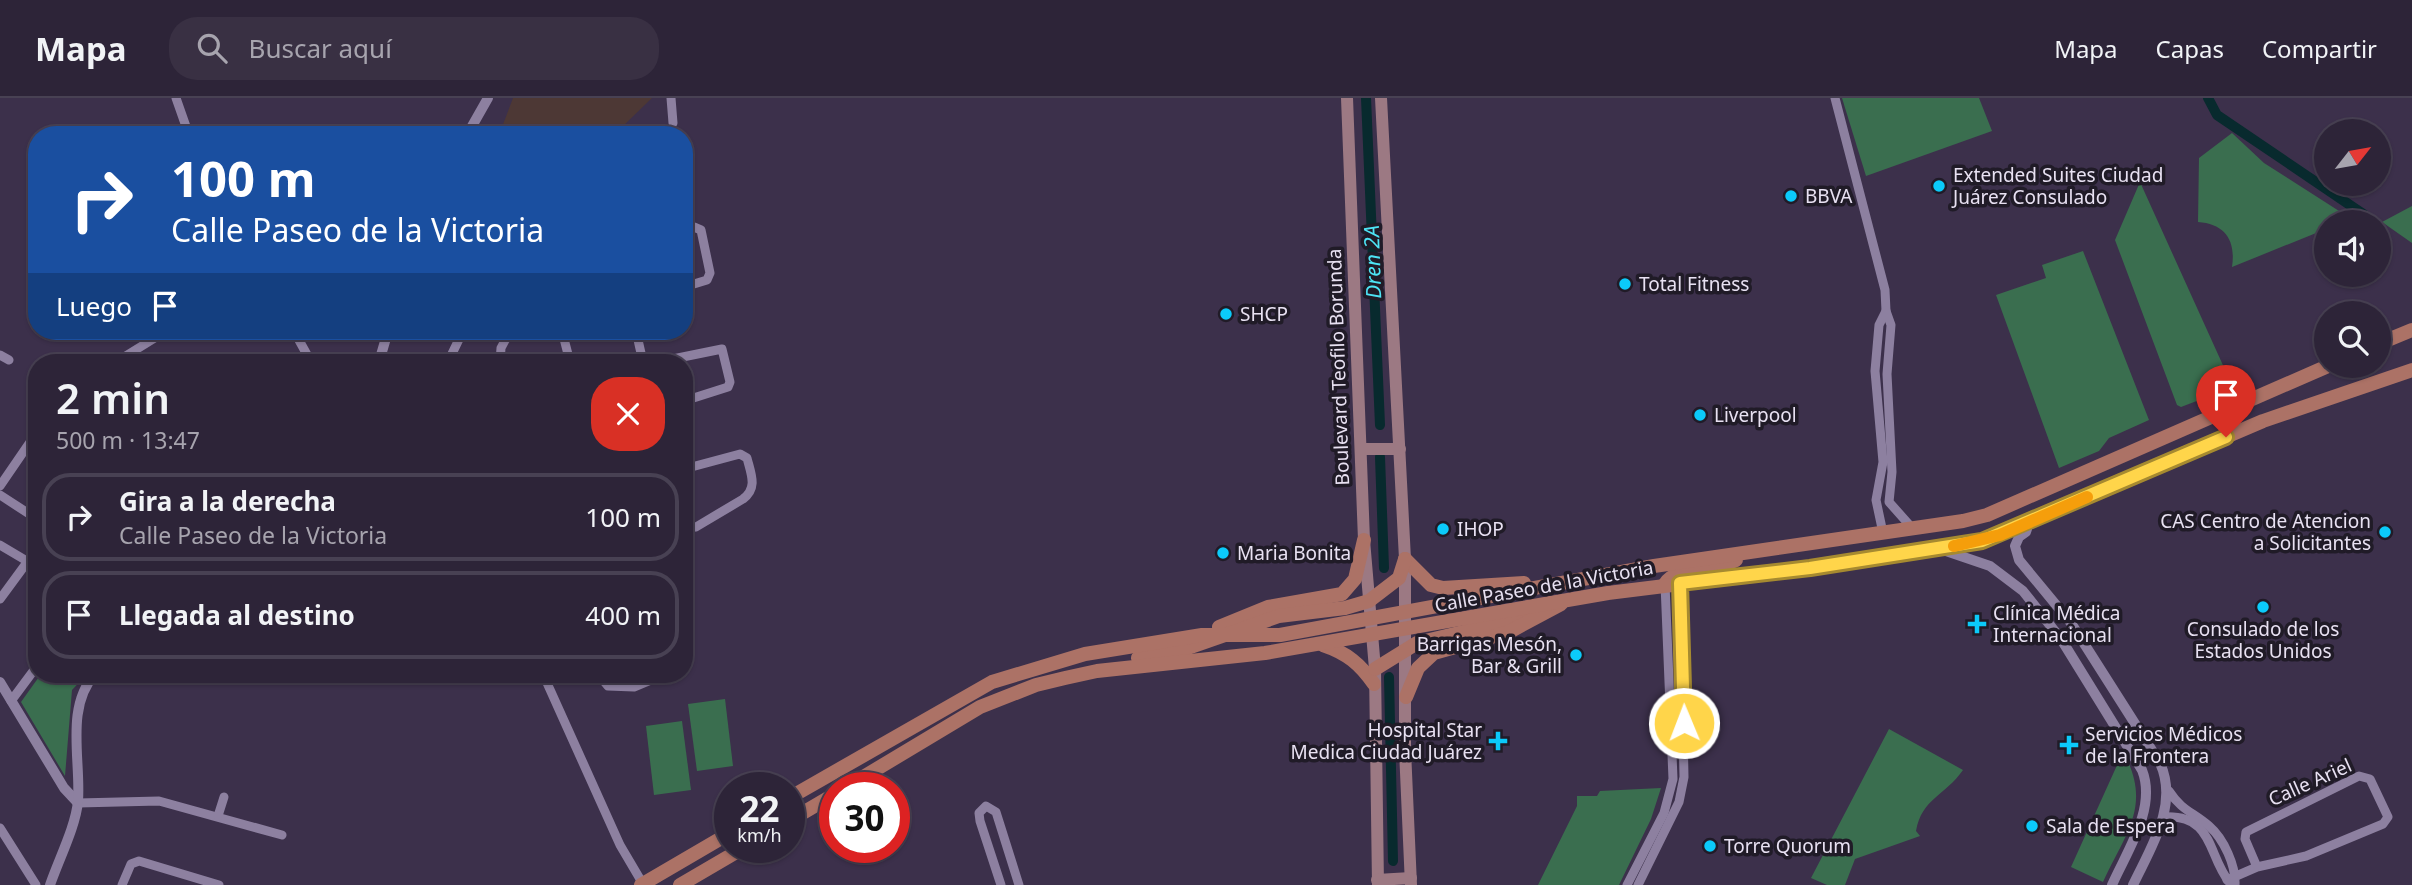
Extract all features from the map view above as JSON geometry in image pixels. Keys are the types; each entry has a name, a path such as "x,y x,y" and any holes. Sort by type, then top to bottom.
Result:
{"main road":[{"name":"Boulevard Teofilo Borunda","path":"1347,98 1364,540 1375,669 1377,882"},
{"path":"1377,882 1411,881 1405,559 1381,98"},
{"path":"2391,339 2412,330"},
{"name":"Calle Paseo de la Victoria","path":"872,772 996,699 1036,685 1097,671 1322,644 1665,584 1810,568 1982,541 2263,421 2412,370"},
{"name":"Calle Paseo de la Victoria","path":"805,789 992,682 1084,654 1202,635 1280,635 1654,566 1913,529 1987,515 2314,372"},
{"path":"1361,449 1400,449"},
{"path":"1202,635 1268,607 1342,594 1355,579 1364,540"},
{"path":"1665,584 1673,575 1717,567 1746,553"},
{"path":"1405,559 1430,585 1443,588 1509,582 1543,585"},
{"path":"1097,671 1126,660 1188,648 1279,616 1345,608 1369,601 1399,578 1405,559"},
{"path":"1375,669 1406,648 1505,622 1550,596 1641,578 1654,566"},
{"path":"1406,697 1419,668 1434,653 1509,632 1532,622 1569,599"},
{"path":"1322,644 1344,652 1355,660 1374,684"},
{"path":"890,761 892,754 915,735 915,725"},
{"path":"642,884 714,842"},
{"path":"680,885 718,863"}],"street":[{"path":"176,98 186,126"},
{"path":"472,126 488,98"},
{"path":"671,98 673,123"},
{"path":"1835,98 1885,290 1886,310 1891,325 1887,374 1892,466 1889,502 1913,529"},
{"path":"693,228 701,230 710,273 707,280 693,284"},
{"path":"1883,533 1876,500 1883,462 1875,371 1879,325 1886,310"},
{"path":"129,354 151,340"},
{"path":"693,354 718,349 726,354 728,387 693,398"},
{"path":"0,355 9,360"},
{"path":"0,486 28,445"},
{"path":"693,466 740,453 747,458 754,483 750,494 693,527"},
{"path":"0,495 28,513"},
{"path":"2029,523 2026,532 2017,541 2016,554 2028,573 2063,613 2163,770 2169,791 2183,810 2216,834 2232,882"},
{"path":"0,545 28,561 0,599"},
{"path":"1940,548 1990,566 2007,577 2050,624 2145,776 2144,815 2112,885"},
{"path":"1638,885 1679,802 1684,777 1680,583"},
{"path":"1628,885 1664,813 1673,779 1665,584"},
{"path":"2050,624 2063,613"},
{"path":"11,701 28,678"},
{"path":"0,682 64,788 78,803 159,801 282,835"},
{"path":"50,885 78,803 79,706 87,683"},
{"path":"547,683 620,845 642,884"},
{"path":"603,683 623,687 647,683"},
{"path":"2145,776 2163,770"},
{"name":"Calle Ariel","path":"2232,882 2257,867 2306,856 2387,821 2385,810 2370,779 2359,776 2250,830 2245,839 2257,867"},
{"path":"2133,885 2163,817 2169,791"},
{"path":"218,816 224,797"},
{"path":"1001,885 979,816 986,806 996,812 1019,885"},
{"path":"2163,817 2178,818 2202,830 2232,882"},
{"path":"0,828 36,885"},
{"path":"992,858 1008,851"},
{"path":"122,885 135,862 144,861 219,885"}],"shaded area":[{"path":"513,98 652,98 623,126 502,126"}],"green space":[{"path":"1842,98 1979,98 1992,131 1866,176"},
{"path":"2232,133 2264,163 2337,210 2314,210 2314,234 2232,267 2232,249 2227,235 2215,226 2198,222 2199,158"},
{"path":"2140,182 2236,394 2215,394 2181,407 2177,405 2115,240"},
{"path":"2412,206 2412,243 2391,228 2391,217"},
{"path":"2083,251 2149,420 2109,438 2099,451 2059,468 1996,295 2046,278 2042,265"},
{"path":"35,683 79,683 72,690 65,776 21,702"},
{"path":"725,699 733,766 697,771 688,704"},
{"path":"682,721 691,790 654,795 646,726"},
{"path":"1889,729 1963,770 1923,811 1916,831 1920,836 1855,859 1845,885 1827,885 1811,878"},
{"path":"2123,752 2132,771 2136,804 2127,834 2103,882 2071,867"},
{"path":"1661,788 1651,819 1619,885 1538,885 1577,806 1577,796 1597,796 1600,791"}],"waterway":[{"name":"Dren 2A","path":"1366,98 1380,425"},
{"path":"2208,98 2217,115 2357,210"},
{"name":"Dren 2A","path":"1380,457 1384,568"},
{"name":"Dren 2A","path":"1389,677 1393,861"}],"slow traffic":[{"path":"1954,546 2000,535 2087,497"}],"place":[{"name":"Extended Suites Ciudad Juárez Consulado","path":"1939,186"},
{"name":"BBVA","path":"1791,196"},
{"name":"Total Fitness","path":"1625,284"},
{"name":"SHCP","path":"1226,314"},
{"name":"Liverpool","path":"1700,415"},
{"name":"IHOP","path":"1443,529"},
{"name":"CAS Centro de Atencion a Solicitantes","path":"2385,532"},
{"name":"Maria Bonita","path":"1223,553"},
{"name":"Consulado de los Estados Unidos","path":"2263,607"},
{"name":"Clínica Médica Internacional","path":"1977,624"},
{"name":"Barrigas Mesón, Bar & Grill","path":"1576,655"},
{"name":"Hospital Star Medica Ciudad Juárez","path":"1498,741"},
{"name":"Servicios Médicos de la Frontera","path":"2069,745"},
{"name":"Sala de Espera","path":"2032,826"},
{"name":"Torre Quorum","path":"1710,846"}],"route":[{"path":"1684,723 1680,583 1810,568 1982,541 2226,437"}]}
